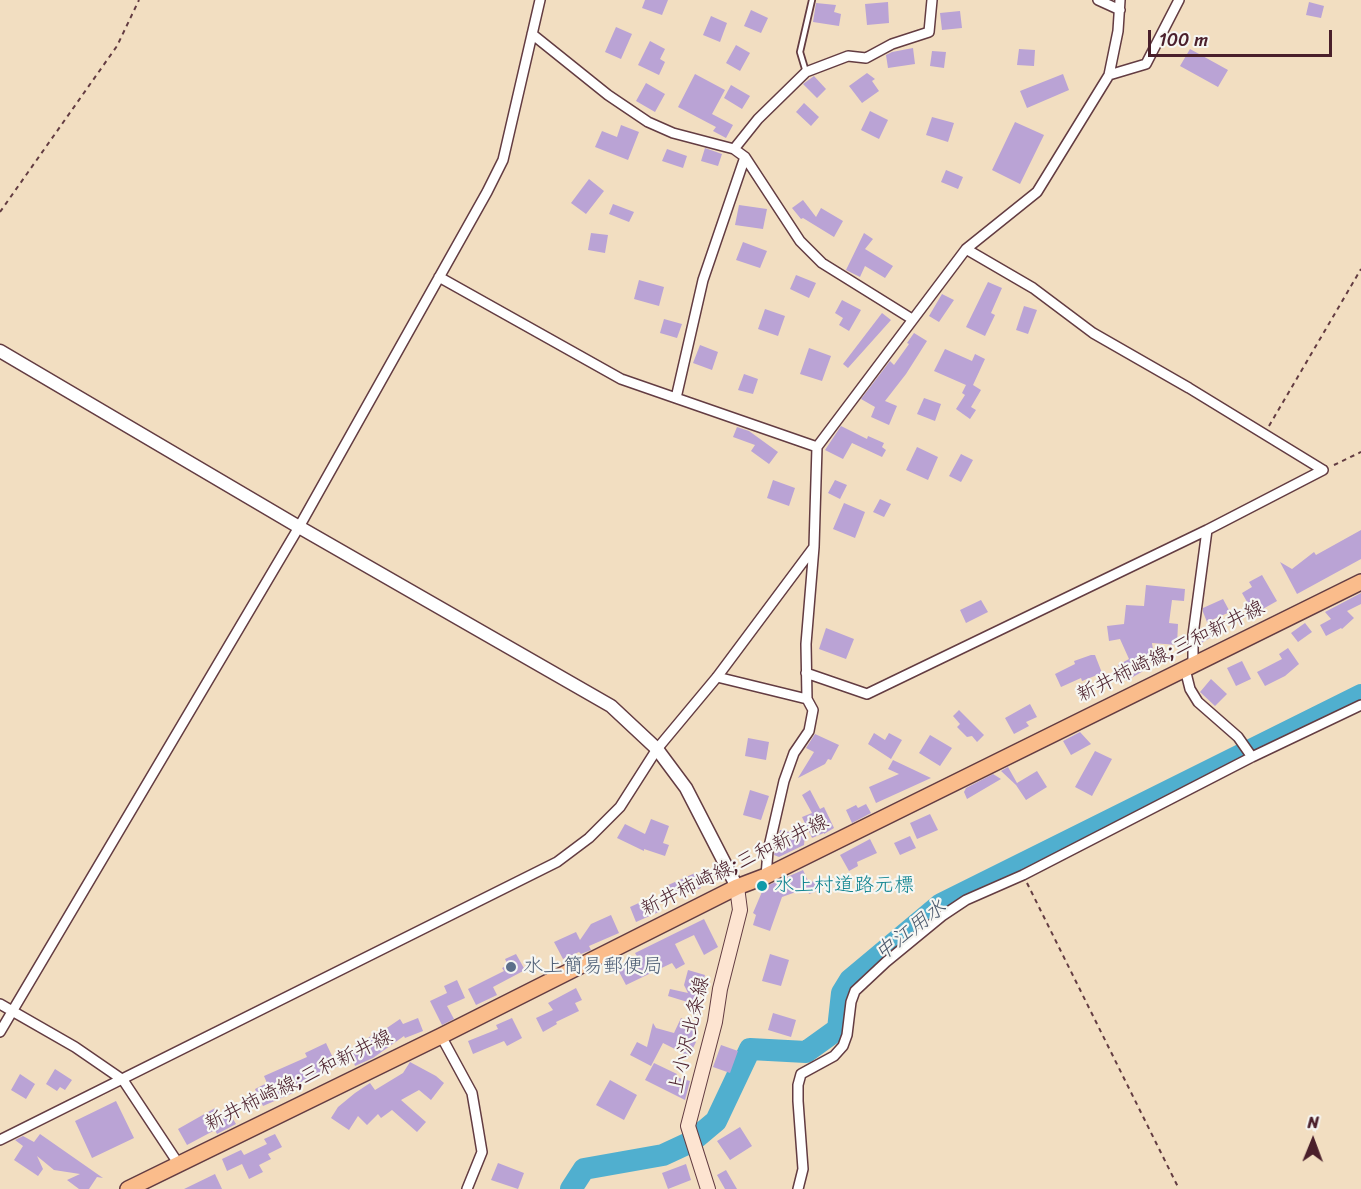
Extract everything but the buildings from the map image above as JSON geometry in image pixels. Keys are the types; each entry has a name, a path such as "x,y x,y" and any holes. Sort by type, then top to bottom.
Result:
{"main road":[{"name":"新井柿崎線;三和新井線","path":"128,1189 441,1036 737,887 766,876 1361,582"},
{"name":"上小沢北条線","path":"708,1189 688,1126 716,1022 720,989 740,910 737,887"}],"street":[{"path":"0,1032 299,527 487,192 503,160 540,0"},
{"path":"734,149 758,118 806,72 848,56 866,58 892,44 928,32 932,0"},
{"path":"766,876 768,851 784,781 794,753 809,731 813,710 807,699 806,644 814,547 817,447 966,249 1037,192 1109,75 1118,31 1120,5 1098,0"},
{"path":"1109,75 1146,64 1179,0"},
{"path":"531,34 608,95 648,122 673,133 734,149 745,157 800,242 822,262 912,319"},
{"path":"676,398 703,280 745,157"},
{"path":"966,249 1033,288 1093,333 1323,470"},
{"path":"439,277 621,379 817,447"},
{"path":"0,351 299,527 611,706 657,749 686,788 737,887"},
{"path":"806,674 867,694 1207,530 1323,470"},
{"path":"1207,530 1189,667 1190,689 1198,702 1238,737 1252,757"},
{"path":"0,1140 557,862 589,838 620,807 657,749 717,677 814,547"},
{"path":"717,677 807,699"},
{"path":"798,1189 803,1169 798,1101 801,1074 834,1056 843,1046 855,991 885,962 942,916 966,900 1023,875 1252,757 1361,705"},
{"path":"0,1004 75,1047 123,1080 178,1163"},
{"path":"441,1036 472,1093 477,1122 482,1152 467,1189"}],"lane":[{"path":"806,72 800,52 812,0"}],"path":[{"path":"0,212 117,46 139,0"},
{"path":"1265,434 1361,269"},
{"path":"1323,470 1361,452"},
{"path":"1023,875 1179,1189"}],"waterway":[{"name":"中江用水","path":"571,1189 584,1169 663,1155 691,1142 716,1121 750,1049 806,1052 838,1029 842,993 850,980 941,904 1361,695"}],"place":[{"name":"水上村道路元標","path":"762,886"},
{"name":"水上簡易郵便局","path":"511,967"}]}
